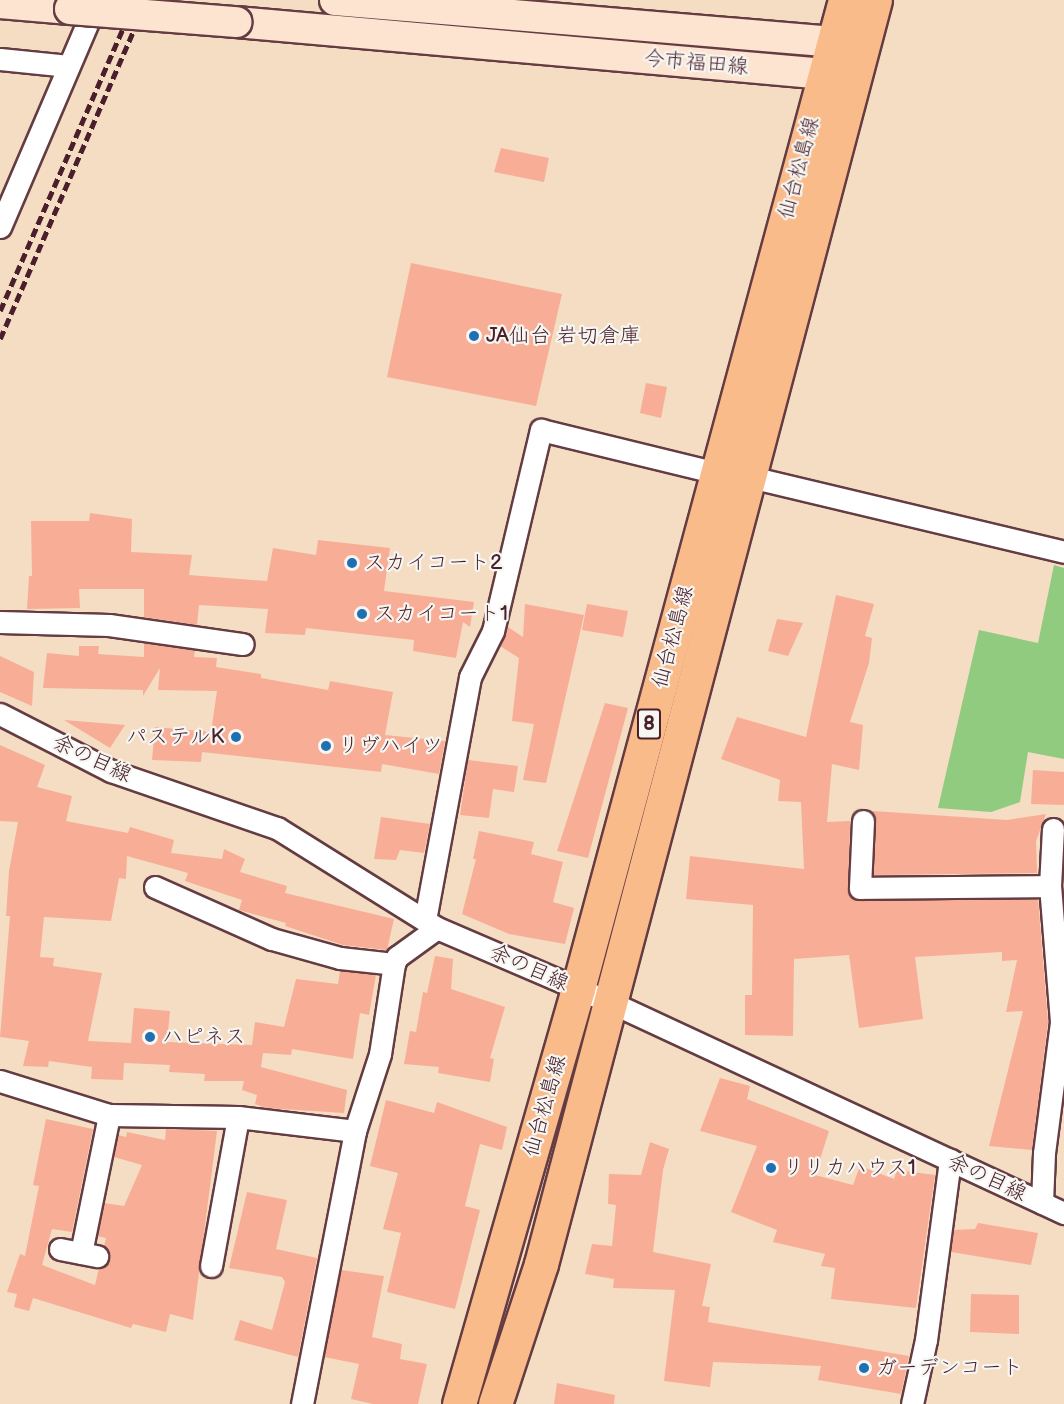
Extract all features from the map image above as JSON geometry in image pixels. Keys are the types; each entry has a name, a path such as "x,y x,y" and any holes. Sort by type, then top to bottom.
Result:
{"main road":[{"name":"今市福田線","path":"335,0 833,42"},
{"name":"8","path":"833,42 845,0"},
{"name":"8","path":"859,63 875,0"},
{"name":"今市福田線","path":"0,3 84,4 236,22 825,74 859,63"},
{"path":"833,42 859,63"},
{"name":"仙台松島線","path":"459,1404 578,989 833,42"},
{"name":"仙台松島線","path":"495,1404 541,1264 859,63"}],"street":[{"path":"0,227 69,66 84,4"},
{"path":"0,59 69,66"},
{"path":"302,1404 355,1131 380,1054 394,964 397,957 431,924 470,678 493,631 541,430 717,473"},
{"path":"750,477 1064,552"},
{"path":"0,622 109,625 243,644"},
{"name":"余の目線","path":"0,714 111,771 276,828 431,924 610,1002 1064,1213"},
{"path":"863,821 860,888 1050,886"},
{"path":"1042,1203 1044,1154 1062,1022 1050,886 1053,830"},
{"path":"155,887 272,939 340,958 394,964"},
{"path":"0,1081 109,1115 238,1117 355,1131"},
{"path":"79,1252 109,1115"},
{"path":"211,1266 238,1117"},
{"path":"912,1404 926,1340 950,1160"}],"green space":[{"path":"1054,565 1064,568 1064,759 1028,752 1020,802 991,812 938,808 979,630 1038,643"}],"building":[{"path":"501,148 549,158 544,182 494,172"},
{"name":"JA仙台 岩切倉庫","path":"411,263 562,294 536,406 387,377"},
{"path":"646,383 667,387 661,418 640,413"},
{"path":"90,513 132,519 131,552 192,555 189,575 267,581 273,548 316,555 318,540 390,548 384,591 474,602 470,627 463,622 456,658 413,651 414,640 306,628 305,635 265,633 268,609 199,605 197,625 144,617 144,589 79,589 80,608 27,609 29,576 32,576 31,521 89,521"},
{"path":"836,595 874,604 865,636 872,638 869,663 850,722 863,725 859,770 832,764 827,822 850,821 849,895 860,901 1038,899 1048,1022 1032,1150 989,1146 1023,1011 1006,1012 1017,960 1002,961 1002,952 915,957 923,1019 859,1028 849,955 794,959 793,1036 745,1035 745,995 752,995 753,905 686,899 690,856 804,869 801,802 778,801 780,780 721,759 737,717 806,737"},
{"path":"525,604 584,615 546,783 523,780 534,724 512,721 519,658 500,646 508,627 523,637"},
{"path":"587,604 628,611 623,637 582,630"},
{"path":"777,619 803,623 788,656 768,651"},
{"path":"144,643 195,650 194,657 217,658 216,667 261,674 261,678 328,690 330,681 393,692 385,735 445,741 439,774 382,764 381,772 202,752 201,762 152,760 155,727 211,732 217,691 158,690 160,668 143,696 143,690 43,688 47,653 79,656 79,646 99,646 98,654 144,657"},
{"path":"0,656 34,672 32,706 0,692"},
{"path":"605,703 628,708 588,858 557,851"},
{"path":"64,720 125,725 110,748"},
{"path":"0,745 45,765 37,787 72,796 66,821 128,833 130,827 174,840 171,853 222,859 224,849 245,859 240,872 287,886 285,893 394,919 387,950 343,945 285,926 286,923 239,910 242,900 185,881 188,873 127,856 126,879 119,878 111,921 44,917 40,957 54,958 53,966 102,973 88,1041 131,1043 134,1008 170,1011 167,1042 252,1045 255,1022 284,1027 296,979 338,984 340,971 376,975 369,1015 360,1013 353,1059 292,1049 291,1055 263,1053 261,1067 347,1090 344,1113 266,1108 255,1104 257,1095 242,1090 244,1081 204,1081 205,1074 169,1072 170,1065 124,1063 123,1080 91,1079 92,1067 49,1061 48,1067 23,1066 29,1041 0,1037 10,916 6,916 9,871 18,822 0,821"},
{"path":"468,760 518,766 514,792 493,789 489,818 460,815"},
{"path":"1033,770 1064,772 1064,805 1031,804"},
{"path":"873,811 1007,820 1046,814 1036,841 1037,873 873,875"},
{"path":"381,817 430,824 424,853 400,850 396,860 374,859"},
{"path":"479,831 534,842 531,854 563,862 553,902 574,908 565,944 509,934 462,914 476,859 473,859"},
{"path":"435,956 453,959 451,989 505,1007 490,1058 494,1059 490,1082 438,1073 439,1067 404,1064 410,1031 416,1032 423,992 427,993"},
{"path":"720,1078 750,1086 747,1099 829,1131 815,1175 853,1185 860,1166 894,1179 897,1170 935,1175 916,1308 831,1299 835,1268 821,1266 825,1254 773,1242 777,1230 731,1212 757,1146 700,1131"},
{"path":"386,1100 434,1113 437,1102 507,1127 502,1150 480,1144 465,1206 480,1210 455,1309 387,1292 401,1233 383,1229 398,1173 370,1166"},
{"path":"46,1119 93,1129 72,1232 52,1229 42,1265 95,1285 99,1268 110,1258 104,1246 106,1238 97,1236 104,1203 124,1206 142,1165 114,1157 118,1135 126,1137 127,1132 165,1140 166,1129 217,1131 193,1320 170,1314 166,1332 133,1324 131,1328 33,1298 29,1311 14,1307 17,1294 7,1292 20,1254 25,1256 39,1186 33,1185"},
{"path":"650,1142 669,1149 663,1170 653,1252 711,1264 702,1306 710,1307 708,1322 909,1356 901,1394 818,1380 821,1366 713,1362 710,1387 664,1381 675,1290 613,1288 614,1279 585,1274 592,1244 612,1246 616,1205 608,1204 609,1174 641,1175"},
{"path":"247,1192 287,1200 276,1249 317,1258 298,1357 234,1340 240,1320 272,1330 285,1282 282,1277 229,1268"},
{"path":"978,1223 1038,1233 1031,1265 951,1252 954,1230 975,1229"},
{"path":"341,1270 384,1276 372,1337 402,1344 400,1359 427,1364 418,1404 373,1404 351,1399 359,1364 324,1357"},
{"path":"971,1294 1019,1295 1019,1334 970,1332"},
{"path":"557,1383 615,1395 614,1404 554,1404"}],"railway":[{"path":"0,311 135,0"},
{"path":"0,339 147,0"}],"place":[{"name":"JA仙台 岩切倉庫","path":"474,336"},
{"name":"スカイコート2","path":"352,563"},
{"name":"スカイコート1","path":"362,614"},
{"name":"パステルK","path":"236,737"},
{"name":"リヴハイツ","path":"326,746"},
{"name":"ハピネス","path":"150,1037"},
{"name":"リリカハウス1","path":"771,1168"},
{"name":"ガーデンコート","path":"864,1368"}]}
